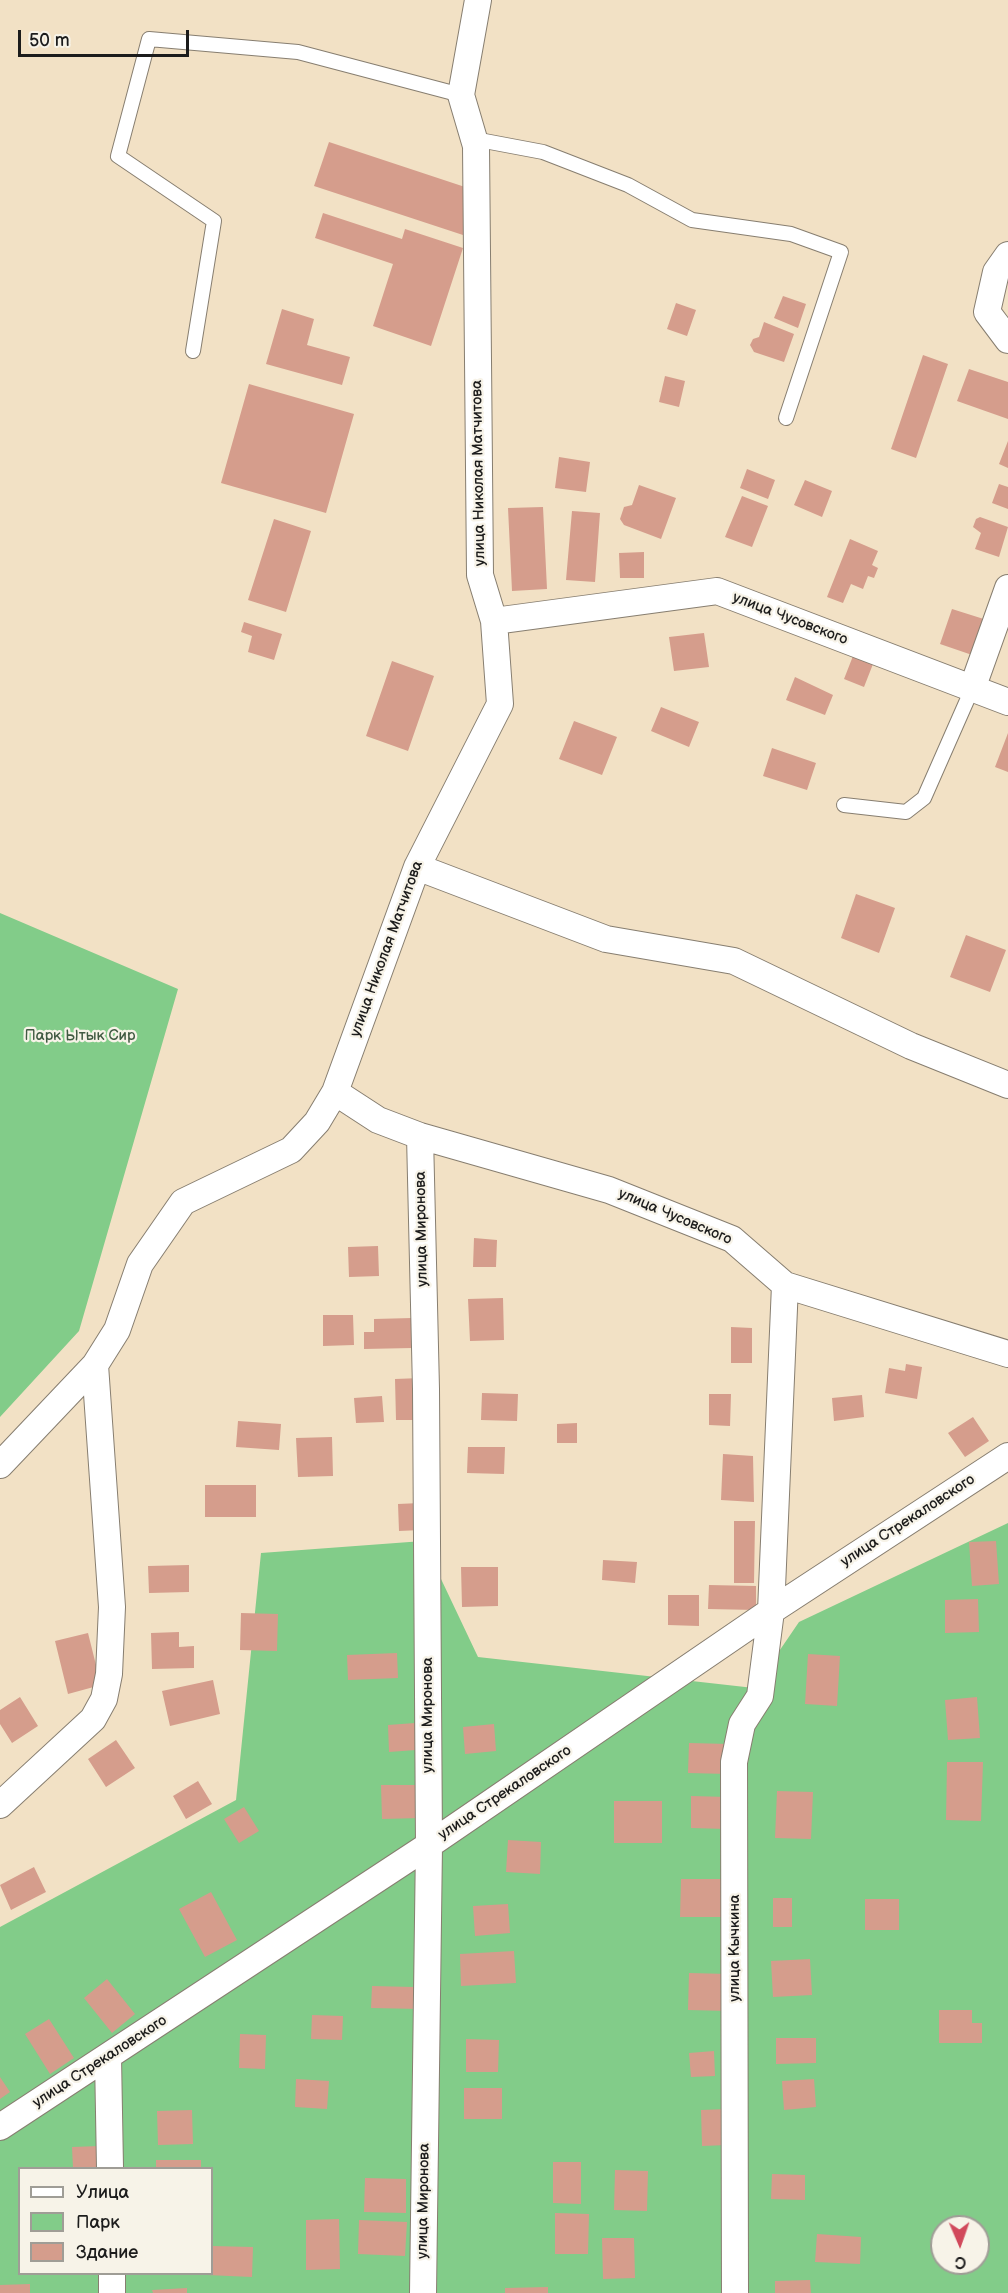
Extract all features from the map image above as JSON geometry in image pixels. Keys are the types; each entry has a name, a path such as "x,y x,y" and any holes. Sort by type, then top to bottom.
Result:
{"street":[{"name":"улица Николая Матчитова","path":"0,1465 96,1365 117,1330 140,1264 183,1202 291,1150 317,1122 335,1092 417,867 500,704 494,621 480,575 474,140 461,95 478,0"},
{"path":"1008,255 996,272 987,312 1008,340"},
{"path":"972,689 1008,588"},
{"name":"улица Чусовского","path":"494,621 717,591 1008,702"},
{"path":"417,867 606,939 734,962 911,1046 1008,1085"},
{"name":"улица Чусовского","path":"335,1092 378,1120 420,1136 609,1190 732,1239 785,1285 1008,1354"},
{"name":"улица Миронова","path":"420,1136 426,1389 429,1845 423,2293"},
{"name":"улица Кычкина","path":"735,2293 734,1762 742,1724 760,1696 771,1611 785,1285"},
{"path":"0,1806 93,1719 106,1690 109,1674 112,1606 96,1365"},
{"name":"улица Стрекаловского","path":"0,2127 429,1845 771,1611 1008,1456"},
{"path":"108,2057 110,2167"},
{"path":"112,2275 112,2293"}],"lane":[{"path":"193,351 213,221 118,156 149,39 298,52 461,95"},
{"path":"474,140 543,152 628,185 692,220 791,234 841,252 786,418"},
{"path":"844,805 906,812 924,798 972,689"}],"green space":[{"name":"Парк Ытык Сир","path":"0,913 178,989 79,1331 0,1417"},
{"path":"1008,1523 1008,2293 0,2293 0,1927 236,1800 261,1553 423,1541 478,1657 754,1688 799,1622"}],"building":[{"path":"329,142 468,188 466,236 314,186"},
{"path":"323,213 402,239 405,229 463,248 431,346 373,326 393,264 315,238"},
{"path":"783,296 806,304 798,328 774,318"},
{"path":"676,303 696,310 687,336 667,329"},
{"path":"282,309 314,319 307,345 350,357 342,385 266,364"},
{"path":"764,322 794,334 784,362 754,352 750,345 753,339 759,337"},
{"path":"923,355 948,364 916,458 891,449"},
{"path":"969,369 1008,382 1008,419 957,401"},
{"path":"665,376 685,381 679,407 659,402"},
{"path":"249,384 354,414 326,513 221,483"},
{"path":"1008,441 1008,468 999,464"},
{"path":"559,457 590,462 586,492 555,488"},
{"path":"747,469 775,480 768,499 740,488"},
{"path":"805,480 832,491 822,517 794,505"},
{"path":"999,484 1008,487 1008,509 992,503"},
{"path":"639,485 676,498 661,539 624,525 620,519 624,507 632,505"},
{"path":"742,496 768,506 752,547 725,537"},
{"path":"543,507 547,589 512,591 508,508"},
{"path":"572,511 600,513 595,582 566,580"},
{"path":"980,517 1008,527 999,557 975,549 981,533 973,527 976,519"},
{"path":"274,519 311,531 286,612 248,600"},
{"path":"850,539 878,551 872,565 878,568 874,578 868,576 863,589 851,584 843,603 827,597"},
{"path":"644,552 644,578 620,578 619,553"},
{"path":"952,609 990,621 978,657 940,644"},
{"path":"244,622 282,634 274,660 248,652 252,636 241,632"},
{"path":"704,633 709,667 674,671 669,637"},
{"path":"853,656 873,664 864,687 844,679"},
{"path":"392,661 434,676 408,751 366,736"},
{"path":"795,677 833,695 825,715 786,700"},
{"path":"661,707 699,722 689,747 651,731"},
{"path":"574,721 617,737 602,775 559,759"},
{"path":"1008,733 1008,772 995,767"},
{"path":"772,748 816,763 807,790 763,776"},
{"path":"856,894 895,908 879,953 841,938"},
{"path":"966,935 1006,950 990,992 950,977"},
{"path":"474,1238 497,1240 496,1267 473,1267"},
{"path":"378,1246 379,1276 349,1277 348,1247"},
{"path":"503,1298 504,1340 470,1341 468,1299"},
{"path":"323,1315 353,1315 354,1345 323,1346"},
{"path":"412,1318 412,1348 364,1349 364,1332 374,1332 374,1319"},
{"path":"731,1327 752,1328 752,1363 731,1363"},
{"path":"906,1364 922,1367 917,1399 885,1393 889,1368 905,1371"},
{"path":"421,1378 422,1420 396,1420 395,1379"},
{"path":"482,1393 518,1394 517,1421 481,1420"},
{"path":"709,1394 731,1394 730,1426 709,1425"},
{"path":"862,1395 864,1417 834,1421 832,1398"},
{"path":"382,1396 384,1422 356,1423 354,1398"},
{"path":"973,1417 989,1441 965,1457 948,1433"},
{"path":"238,1421 281,1424 279,1450 236,1447"},
{"path":"577,1423 577,1443 557,1443 557,1424"},
{"path":"332,1437 333,1476 298,1477 296,1438"},
{"path":"468,1447 505,1447 504,1474 467,1473"},
{"path":"723,1454 753,1456 754,1502 721,1500"},
{"path":"205,1485 256,1485 256,1517 205,1517"},
{"path":"420,1503 421,1530 399,1531 398,1504"},
{"path":"734,1521 755,1521 754,1583 734,1583"},
{"path":"996,1541 999,1584 972,1586 969,1542"},
{"path":"603,1560 637,1562 635,1583 602,1580"},
{"path":"189,1565 189,1592 149,1593 148,1566"},
{"path":"461,1567 498,1567 498,1606 462,1607"},
{"path":"709,1585 756,1586 756,1610 708,1609"},
{"path":"668,1595 699,1595 699,1626 668,1625"},
{"path":"978,1599 979,1632 945,1633 945,1600"},
{"path":"241,1613 278,1614 277,1651 240,1650"},
{"path":"179,1632 179,1647 194,1646 194,1668 152,1669 151,1633"},
{"path":"88,1633 101,1685 68,1694 55,1641"},
{"path":"397,1653 398,1678 348,1680 347,1655"},
{"path":"808,1654 840,1656 837,1706 805,1704"},
{"path":"213,1680 220,1714 170,1726 162,1691"},
{"path":"20,1697 38,1726 12,1743 0,1724 0,1710"},
{"path":"977,1697 980,1738 948,1740 945,1700"},
{"path":"415,1723 416,1750 389,1752 388,1725"},
{"path":"494,1724 496,1751 465,1754 463,1727"},
{"path":"116,1740 135,1768 106,1787 88,1759"},
{"path":"689,1743 729,1744 728,1774 688,1773"},
{"path":"947,1762 983,1762 981,1821 946,1820"},
{"path":"198,1781 212,1804 186,1819 173,1796"},
{"path":"381,1785 420,1785 421,1818 382,1819"},
{"path":"777,1791 813,1792 811,1839 775,1838"},
{"path":"691,1796 728,1797 727,1829 691,1828"},
{"path":"614,1801 662,1801 662,1843 614,1843"},
{"path":"244,1807 259,1831 239,1843 224,1819"},
{"path":"508,1840 541,1842 540,1874 506,1872"},
{"path":"34,1867 46,1892 11,1910 0,1885"},
{"path":"681,1879 731,1879 731,1917 680,1917"},
{"path":"211,1892 237,1940 205,1957 179,1909"},
{"path":"773,1898 792,1898 792,1927 773,1927"},
{"path":"865,1899 899,1899 899,1930 865,1930"},
{"path":"508,1904 510,1933 475,1936 473,1906"},
{"path":"514,1951 516,1983 461,1986 460,1954"},
{"path":"810,1959 812,1995 773,1997 771,1961"},
{"path":"689,1973 729,1974 729,2011 688,2010"},
{"path":"107,1979 135,2014 112,2033 84,1998"},
{"path":"372,1986 414,1987 421,2009 371,2008"},
{"path":"939,2010 972,2010 972,2023 982,2023 982,2043 939,2043"},
{"path":"312,2015 343,2016 342,2040 311,2039"},
{"path":"49,2019 74,2058 50,2074 25,2034"},
{"path":"240,2034 266,2035 265,2069 239,2068"},
{"path":"776,2038 816,2038 816,2063 776,2064"},
{"path":"466,2039 499,2040 498,2072 466,2072"},
{"path":"714,2051 715,2076 691,2077 689,2053"},
{"path":"0,2077 10,2092 0,2099"},
{"path":"296,2079 329,2081 327,2109 295,2107"},
{"path":"814,2079 816,2107 784,2110 782,2081"},
{"path":"464,2088 502,2088 502,2119 464,2119"},
{"path":"727,2109 728,2145 702,2146 701,2110"},
{"path":"192,2110 193,2144 158,2145 157,2111"},
{"path":"100,2146 100,2167 73,2167 72,2147"},
{"path":"156,2160 201,2160 201,2167 156,2167"},
{"path":"553,2162 581,2162 581,2204 553,2203"},
{"path":"615,2170 648,2171 647,2211 614,2210"},
{"path":"772,2174 805,2175 805,2200 771,2199"},
{"path":"365,2178 406,2179 406,2213 364,2212"},
{"path":"555,2213 589,2214 588,2254 555,2254"},
{"path":"339,2219 340,2269 306,2270 306,2220"},
{"path":"359,2220 407,2222 405,2256 358,2254"},
{"path":"817,2234 861,2237 860,2264 815,2262"},
{"path":"602,2238 634,2238 635,2278 603,2279"},
{"path":"213,2246 253,2247 252,2277 207,2275 213,2275"},
{"path":"810,2280 811,2293 775,2293 775,2281"},
{"path":"30,2284 30,2293 0,2293 0,2285"},
{"path":"548,2287 548,2293 505,2293 505,2288"},
{"path":"187,2288 187,2293 153,2293 152,2290"}]}
